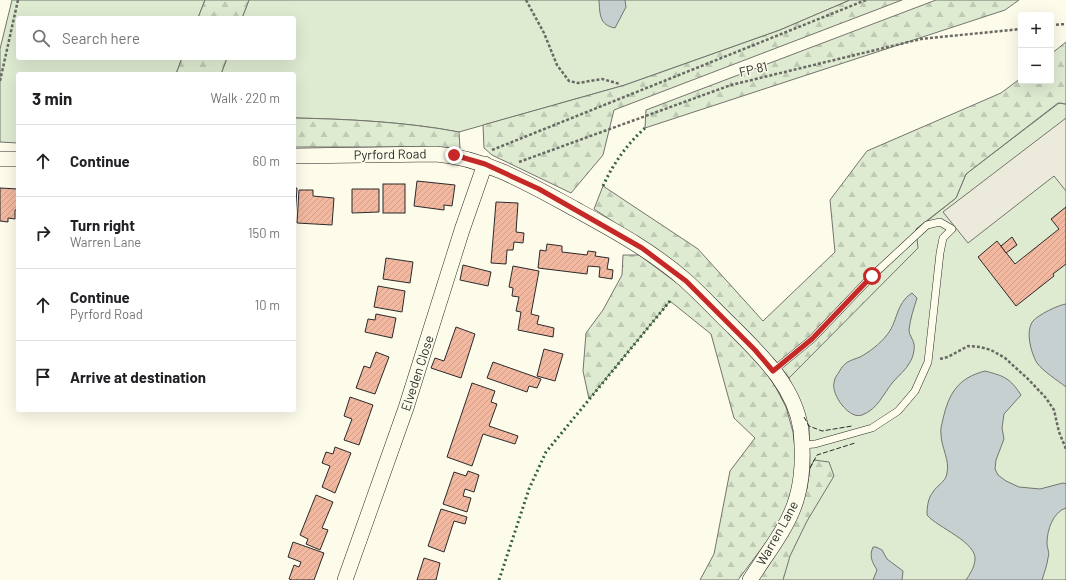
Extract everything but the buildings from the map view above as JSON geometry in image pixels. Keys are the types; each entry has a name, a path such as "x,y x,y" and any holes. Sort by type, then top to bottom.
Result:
{"street":[{"name":"Pyrford Road","path":"296,156 436,154 454,155 485,164"},
{"path":"0,159 16,159"},
{"name":"Warren Lane","path":"485,164 539,189 591,218 642,248 664,264 691,286 755,350 783,383 794,405 800,428 802,445 801,473 797,497 788,519 750,580"},
{"name":"Elveden Close","path":"344,580 406,408 462,230 485,164"}],"lane":[{"path":"773,371 812,339 872,276 927,225 940,222 952,229 943,238 940,253 928,362 914,391 898,411 872,428 822,442 802,445"}],"path":[{"path":"0,81 18,0"},
{"path":"526,0 544,33 557,65 569,81 578,83 602,79 620,84"},
{"path":"469,160 866,0"},
{"path":"1054,25 1066,24"},
{"name":"FP 81","path":"500,171 511,165 731,85 921,39 1018,28"},
{"path":"928,362 948,357 968,346 992,350 1004,358 1028,379 1046,398 1054,410 1059,432 1066,448"}],"green space":[{"path":"12,0 205,0 199,16 16,16 16,60 181,60 177,72 16,72 16,143 0,142 0,49"},
{"path":"205,0 249,0 243,16 199,16"},
{"path":"249,0 850,0 780,30 625,85 459,132 377,122 296,118 296,72 222,72 226,60 296,60 296,16 243,16"},
{"path":"850,0 902,0 614,110 603,155 571,193 492,155 484,148 483,125 625,85 780,30"},
{"path":"936,0 1019,0 1005,10 645,128 646,110"},
{"path":"1066,42 1066,104 1058,103 966,174 956,198 916,229 918,248 789,378 775,360 749,334 658,251 594,209 603,186 698,249 763,321 835,252 830,200 867,151 1001,93 1018,80 1018,84 1054,84 1054,52"},
{"path":"181,60 226,60 222,72 177,72"},
{"path":"1059,103 1066,104 1066,580 755,580 794,521 807,489 810,468 809,426 789,378 775,360 916,230 956,198 966,174"},
{"path":"296,118 377,122 459,132 460,149 434,147 296,147"},
{"path":"623,255 639,255 681,286 740,343 762,367 775,386 786,407 793,432 796,459 794,484 786,510 770,537 738,580 700,580 714,554 730,471 755,438 734,418 711,334 670,301 589,399 583,371 586,333 603,310 622,275"},
{"path":"814,460 829,462 834,476 807,521 790,556 783,580 755,580 794,521 807,489 810,468"}],"shaded area":[{"path":"599,0 625,0 626,7 615,28 610,27 603,22 600,14"},
{"path":"1066,118 1066,191 1054,176 968,243 943,212"},
{"path":"912,293 917,298 909,330 914,346 914,353 911,360 880,401 872,409 862,415 857,416 852,414 842,405 835,393 834,382 836,377 846,363 867,353 884,339 893,325 902,303 906,297"},
{"path":"1066,304 1066,387 1047,373 1037,363 1031,348 1029,330 1033,321 1044,313 1053,308"},
{"path":"985,371 1006,378 1021,395 1004,414 1002,428 1004,439 996,460 995,469 998,475 1006,481 1019,487 1040,489 1063,483 1066,484 1066,508 1061,510 1054,517 1048,533 1047,543 1049,556 1042,580 966,580 974,566 974,553 964,541 932,520 927,515 930,497 945,479 948,468 941,439 941,430 948,402 961,382"},
{"path":"873,547 882,550 887,559 903,571 902,580 873,580 877,570 872,559 871,553"}],"hedge":[{"path":"603,186 621,155 645,128"},
{"path":"499,580 529,489 546,452 670,301"}],"fence":[{"path":"804,417 809,426 822,431 852,426"},
{"path":"810,468 817,455 855,443"}],"route":[{"path":"454,155 485,164 539,189 642,248 686,281 755,350 773,371 812,339 872,276"}]}
